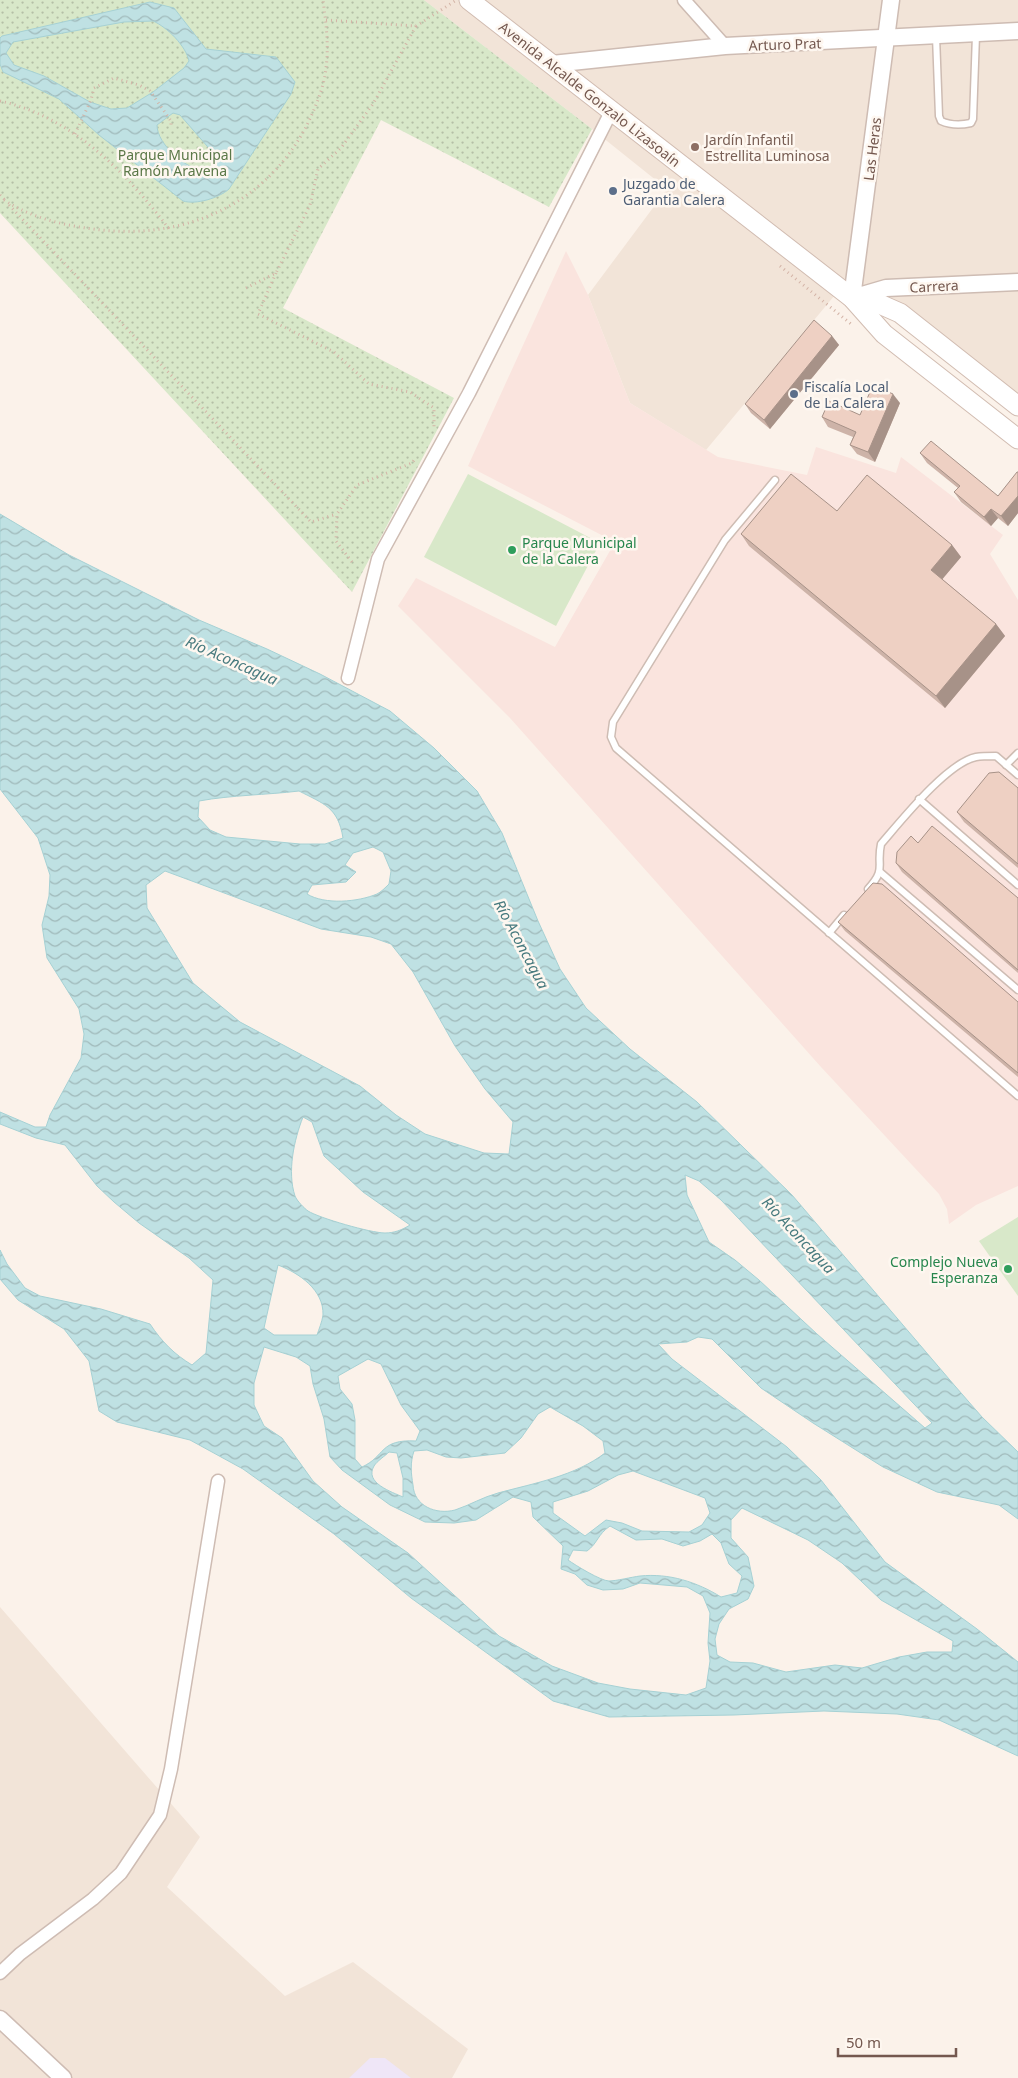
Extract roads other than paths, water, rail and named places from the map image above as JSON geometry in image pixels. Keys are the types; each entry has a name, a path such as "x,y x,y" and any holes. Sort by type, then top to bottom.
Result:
{"main road":[{"name":"Avenida Alcalde Gonzalo Lizasoaín","path":"469,0 852,298 884,334 1018,440"},
{"name":"Avenida Alcalde Gonzalo Lizasoaín","path":"852,298 875,302 900,313 1018,406"}],"street":[{"path":"684,0 725,46"},
{"name":"Las Heras","path":"852,298 891,0"},
{"name":"Arturo Prat","path":"552,64 725,46 1018,31"},
{"path":"348,678 378,559 469,393 612,110"},
{"name":"Carrera","path":"852,298 886,288 1018,282"},
{"path":"0,1973 20,1954 93,1899 121,1873 160,1815 171,1769 218,1481"},
{"path":"0,2019 63,2078"}],"lane":[{"path":"936,36 939,116 942,121 947,123 966,124 971,123 973,119 976,34"},
{"path":"775,480 720,548 613,722 611,737 616,748 1018,1096"},
{"path":"1006,765 1018,753"},
{"path":"862,896 880,872 879,852 881,844 919,799 959,765 975,757 996,756 1018,775"},
{"path":"919,799 1018,885"},
{"path":"880,872 1018,990"},
{"path":"829,933 848,911"}],"water":[{"path":"150,2 174,8 206,49 276,57 295,82 291,94 229,189 207,200 188,202 183,201 99,135 59,99 3,72 0,64 0,38","holes":["153,21 175,38 184,49 189,61 184,68 153,92 127,108 111,109 90,102 44,76 14,65 6,53 13,42 124,22","173,113 180,115 214,154 214,165 208,170 199,170 188,165 167,147 160,136 157,125"]},
{"name":"Río Aconcagua","path":"0,514 69,555 199,620 320,674 390,711 434,748 477,791 502,833 560,969 586,1008 630,1049 697,1102 792,1195 982,1417 1018,1452 1018,1519 999,1505 937,1492 883,1467 761,1388 712,1339 698,1337 687,1342 658,1344 672,1359 787,1447 821,1480 885,1562 977,1629 1018,1662 1018,1756 939,1720 897,1714 824,1711 609,1717 553,1701 411,1598 334,1534 243,1469 190,1440 117,1422 99,1411 89,1361 64,1329 18,1300 0,1279 0,1250 7,1264 25,1288 40,1296 101,1309 150,1324 169,1347 192,1365 206,1353 213,1280 189,1258 139,1223 114,1202 97,1186 65,1145 36,1138 0,1124 0,1112 35,1127 46,1127 50,1115 81,1058 84,1034 79,1009 47,958 42,925 49,896 50,875 38,838 0,789","holes":["299,791 323,803 333,813 338,819 343,838 325,844 300,844 226,837 210,830 198,817 199,801","373,847 383,852 391,871 389,884 377,894 361,899 332,901 307,894 312,885 346,882 356,872 345,865 353,853","165,871 321,929 371,937 391,944 413,972 455,1046 485,1089 513,1122 509,1154 484,1153 425,1134 396,1115 360,1086 240,1022 193,983 147,908 146,885","303,1117 312,1122 324,1156 363,1192 410,1225 395,1232 385,1233 357,1228 308,1211 296,1198 293,1187 292,1167 297,1136","685,1175 699,1181 721,1200 932,1423 925,1428 735,1260 709,1242 687,1195","278,1265 302,1278 315,1290 322,1306 323,1315 317,1335 274,1335 264,1328","264,1347 296,1357 310,1366 313,1384 324,1419 330,1457 342,1470 390,1505 425,1522 454,1523 476,1520 513,1497 531,1502 533,1517 563,1546 561,1569 575,1574 587,1585 603,1590 623,1589 640,1583 687,1587 703,1596 710,1613 708,1643 710,1661 706,1688 686,1695 630,1689 598,1683 552,1666 499,1636 408,1553 342,1507 313,1481 282,1438 264,1426 254,1405 254,1383","368,1359 381,1364 401,1405 420,1431 416,1441 404,1441 389,1445 370,1463 362,1467 355,1459 355,1420 352,1404 340,1389 338,1376","550,1407 583,1426 603,1441 605,1453 581,1468 568,1473 492,1495 455,1510 441,1511 427,1507 417,1498 414,1492 411,1468 414,1451 427,1450 446,1457 461,1458 505,1453 521,1438 538,1414","389,1452 397,1453 403,1478 403,1497 376,1482 372,1472 377,1462","633,1471 705,1498 710,1513 702,1525 689,1532 642,1531 622,1523 606,1520 585,1536 553,1513 553,1502 588,1491 618,1475","742,1508 808,1540 842,1563 881,1600 953,1641 952,1652 927,1652 899,1657 862,1668 835,1665 786,1672 753,1663 730,1662 717,1655 715,1639 719,1624 729,1609 748,1599 754,1586 748,1557 731,1538 731,1520","610,1526 636,1540 662,1539 683,1546 700,1541 712,1534 721,1543 729,1564 742,1576 737,1593 721,1597 692,1583 662,1576 640,1576 609,1581 588,1572 568,1560 573,1550 587,1551"]}],"place":[{"name":"Jardín Infantil Estrellita Luminosa","path":"695,147"},
{"name":"Juzgado de Garantia Calera","path":"613,191"},
{"name":"Fiscalía Local de La Calera","path":"794,394"},
{"name":"Parque Municipal de la Calera","path":"512,550"},
{"name":"Complejo Nueva Esperanza","path":"1008,1269"}],"park label":[{"name":"Parque Municipal Ramón Aravena","path":"175,162"}]}
